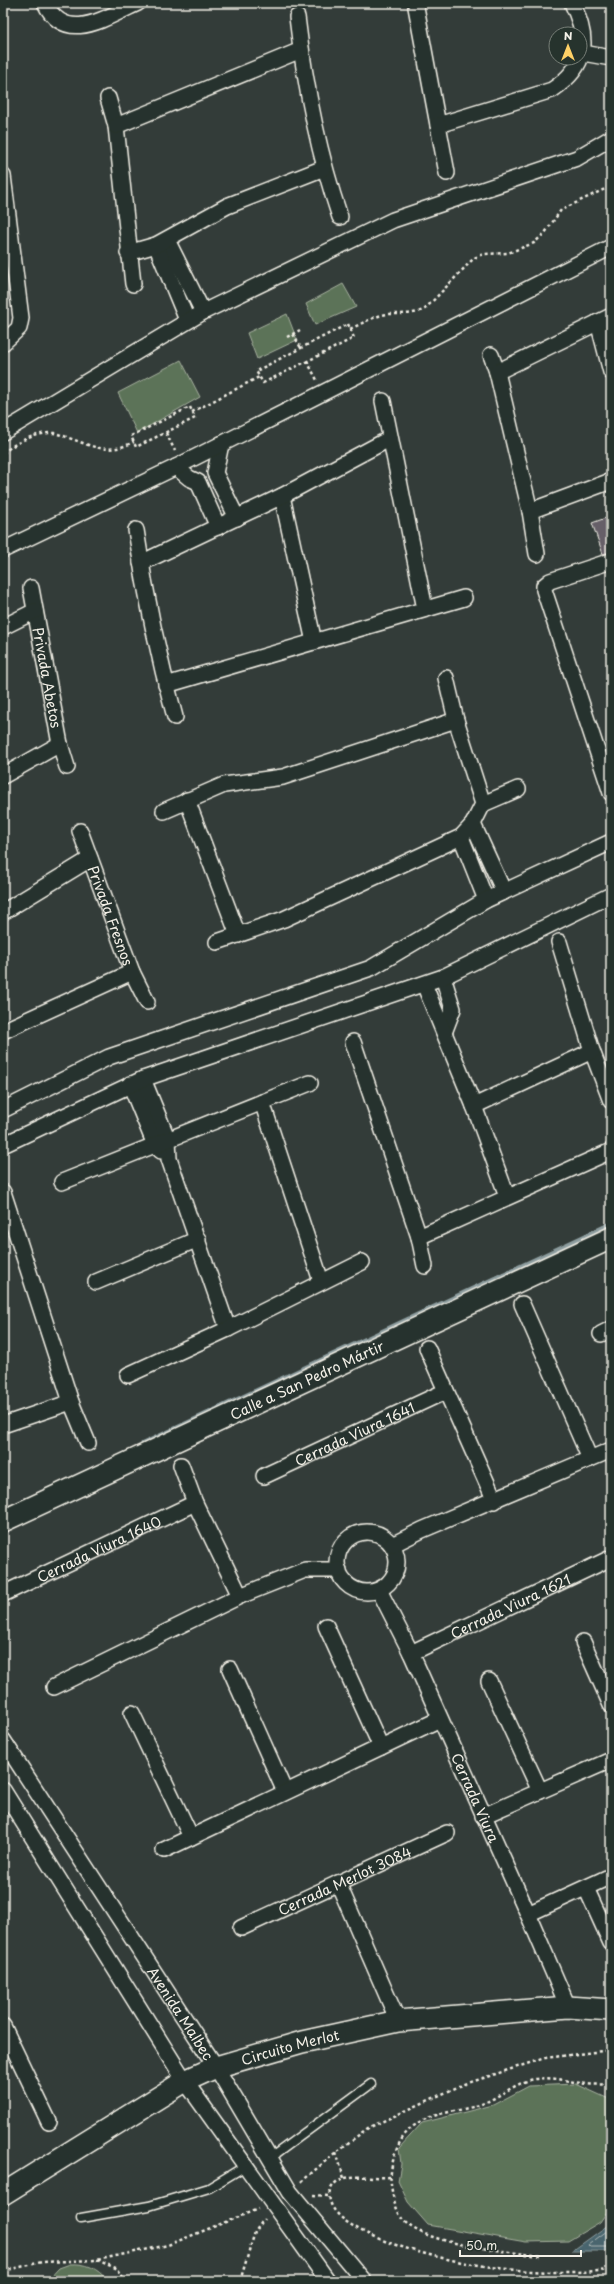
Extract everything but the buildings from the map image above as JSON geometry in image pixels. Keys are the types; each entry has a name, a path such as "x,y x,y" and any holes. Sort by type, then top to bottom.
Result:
{"main road":[{"name":"Calle a San Pedro Mártir","path":"3,1521 611,1238"},
{"name":"Circuito Merlot","path":"3,2194 185,2081 216,2067 302,2042 398,2021 568,2007 611,2010"}],"street":[{"path":"45,3 51,16 65,25 75,27 86,25 138,3"},
{"path":"572,3 580,26"},
{"path":"416,8 447,173"},
{"path":"297,17 301,50 324,168 340,217"},
{"path":"116,126 301,50"},
{"path":"588,54 611,58"},
{"path":"438,125 552,90 571,74 576,66"},
{"path":"108,98 116,126 128,253 133,284"},
{"path":"3,432 187,320 393,220 577,158 611,138"},
{"path":"128,253 162,242 227,206 324,168"},
{"path":"3,176 21,318 19,328 3,343"},
{"path":"162,242 203,312"},
{"path":"162,242 187,320"},
{"path":"3,550 179,466 611,247"},
{"path":"497,372 605,319 611,372"},
{"path":"491,355 497,372 530,511 537,554"},
{"path":"383,401 389,439 425,609"},
{"path":"141,564 282,496 389,439"},
{"path":"221,444 215,473 237,518"},
{"path":"179,466 189,478 198,482 218,527"},
{"path":"198,482 207,479 215,473"},
{"path":"530,511 611,481"},
{"path":"282,496 314,642"},
{"path":"136,530 141,564 166,685 175,717"},
{"path":"611,561 550,582 544,586 544,590 605,756 611,793"},
{"name":"Privada Abetos","path":"31,588 60,744 67,767"},
{"path":"166,685 464,598"},
{"name":"Privada Abetos","path":"3,627 35,611"},
{"path":"446,678 456,720 483,804"},
{"path":"164,811 224,785 283,777 302,772 456,720"},
{"name":"Privada Abetos","path":"3,776 60,744"},
{"path":"217,942 284,919 461,837 473,824 483,804 518,789"},
{"path":"187,800 238,935"},
{"path":"473,824 504,892"},
{"name":"Privada Fresnos","path":"80,831 132,972 147,1002"},
{"path":"461,837 486,900"},
{"path":"3,1110 109,1057 371,968 486,900 611,842"},
{"name":"Privada Fresnos","path":"3,912 90,859"},
{"path":"3,1145 137,1082 443,977 611,896"},
{"path":"559,942 592,1051 611,1101"},
{"name":"Privada Fresnos","path":"3,1031 132,972"},
{"path":"443,977 453,1009 445,1030"},
{"path":"424,984 445,1030 507,1196"},
{"path":"353,1042 418,1237 425,1266"},
{"path":"474,1106 592,1051"},
{"path":"137,1082 161,1143 169,1159 228,1329"},
{"path":"62,1182 310,1083"},
{"path":"262,1102 321,1281"},
{"path":"418,1237 507,1196 611,1151"},
{"path":"3,1192 6,1215 71,1402 88,1443"},
{"path":"96,1282 198,1239"},
{"path":"128,1374 228,1329 321,1281 362,1262"},
{"path":"522,1304 590,1459"},
{"path":"427,1348 495,1501"},
{"name":"Cerrada Viura 1641","path":"264,1476 446,1391"},
{"path":"3,1425 71,1402"},
{"path":"392,1545 422,1530 495,1501 611,1450"},
{"path":"181,1465 195,1503 240,1596"},
{"name":"Cerrada Viura 1640","path":"3,1594 195,1503"},
{"path":"371,1532 383,1536 392,1545 396,1555 397,1565 394,1576 388,1584 378,1590 367,1592 356,1590 346,1583 338,1570 337,1563 340,1550 347,1540 358,1534 371,1532"},
{"name":"Cerrada Viura 1621","path":"411,1654 611,1558"},
{"path":"54,1687 240,1596 305,1570 338,1570"},
{"name":"Cerrada Viura","path":"378,1590 411,1654 528,1914 568,2007"},
{"path":"326,1626 381,1747"},
{"path":"583,1642 611,1705"},
{"path":"230,1669 285,1792"},
{"path":"489,1682 540,1791"},
{"path":"132,1713 191,1837"},
{"path":"164,1850 440,1719"},
{"name":"Avenida Malbec","path":"3,1740 216,2067 269,2159 290,2192 364,2281"},
{"path":"483,1816 611,1760"},
{"path":"3,1790 185,2081 247,2165 272,2204 328,2281"},
{"name":"Cerrada Merlot 3084","path":"241,1928 447,1833"},
{"path":"528,1914 611,1876"},
{"path":"338,1884 398,2021"},
{"path":"586,1888 611,1943"},
{"path":"3,2026 49,2122"}],"lane":[{"path":"269,2159 371,2084"},
{"path":"81,2218 149,2206 209,2188 247,2165"}],"path":[{"path":"350,329 368,320 383,315 415,314 425,309 474,258 483,254 508,253 534,243 545,233 561,210 611,186"},
{"path":"348,324 350,329 354,338 262,383 256,371 348,324"},
{"path":"287,337 300,330"},
{"path":"293,334 301,348"},
{"path":"307,361 323,392"},
{"path":"192,412 260,377"},
{"path":"190,407 195,418 166,433 136,447 131,436 190,407"},
{"path":"3,447 4,452 40,434 55,433 102,450 115,450 134,442"},
{"path":"166,433 179,466"},
{"path":"290,2192 336,2152 368,2128 462,2085 545,2058 611,2050"},
{"path":"540,2256 490,2249 426,2236 403,2221 394,2198 390,2177 396,2151 403,2137 414,2125 426,2119 484,2103 524,2082 536,2078 555,2079 597,2086 611,2083"},
{"path":"336,2152 344,2178"},
{"path":"390,2177 344,2178 331,2187 329,2196 332,2208 343,2221 373,2236 417,2251 484,2267 531,2272 583,2272 611,2270"},
{"path":"3,2271 42,2262 97,2260 168,2245 272,2204"},
{"path":"240,2281 255,2232 272,2204"},
{"path":"97,2260 118,2269 125,2281"}],"green space":[{"path":"343,284 356,307 315,325 306,304"},
{"path":"287,314 297,340 257,359 247,333"},
{"path":"181,360 200,397 137,433 118,393"},
{"path":"576,2084 611,2100 611,2206 600,2222 568,2241 526,2242 428,2225 408,2202 398,2181 401,2164 399,2148 422,2123 493,2105 529,2086"},
{"path":"70,2264 82,2264 91,2267 108,2281 47,2281 59,2268"}],"water":[{"path":"611,2223 611,2251 572,2251"}],"waterway":[{"path":"143,1444 611,1224"}]}
